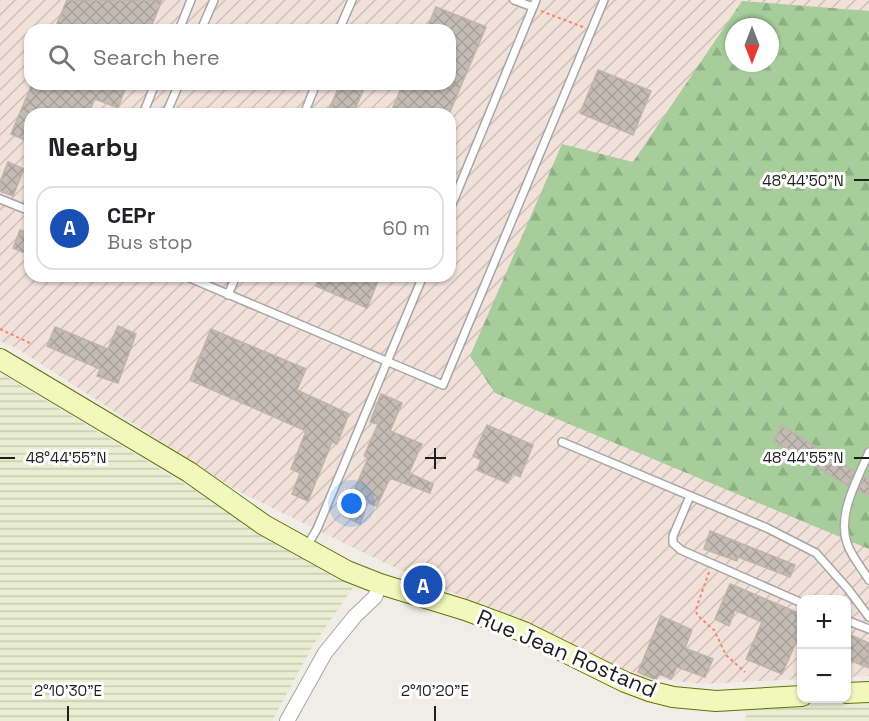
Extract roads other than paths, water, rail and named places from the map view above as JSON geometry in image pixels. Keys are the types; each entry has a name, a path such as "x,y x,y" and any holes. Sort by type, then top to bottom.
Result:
{"street":[{"name":"Rue Jean Rostand","path":"0,359 189,472 264,525 347,571 524,632 625,682 649,691 673,697 716,701 797,696"},
{"path":"287,721 325,653 375,597 380,584"},
{"path":"851,693 869,692"}],"lane":[{"path":"181,24 191,0"},
{"path":"204,24 214,0"},
{"path":"342,24 352,0"},
{"path":"456,194 534,4 514,0"},
{"path":"199,282 443,385 604,0"},
{"path":"146,108 153,90"},
{"path":"169,108 176,90"},
{"path":"306,108 314,90"},
{"path":"0,198 24,208"},
{"path":"228,295 233,282"},
{"path":"305,549 317,529 421,282"},
{"path":"562,442 767,528 816,553 869,617"},
{"path":"869,452 845,513 844,527 847,544 869,580"},
{"path":"690,496 673,536 673,543 681,550 797,601"},
{"path":"851,622 869,628"}],"place":[{"name":"CEPr","path":"423,585"}]}
